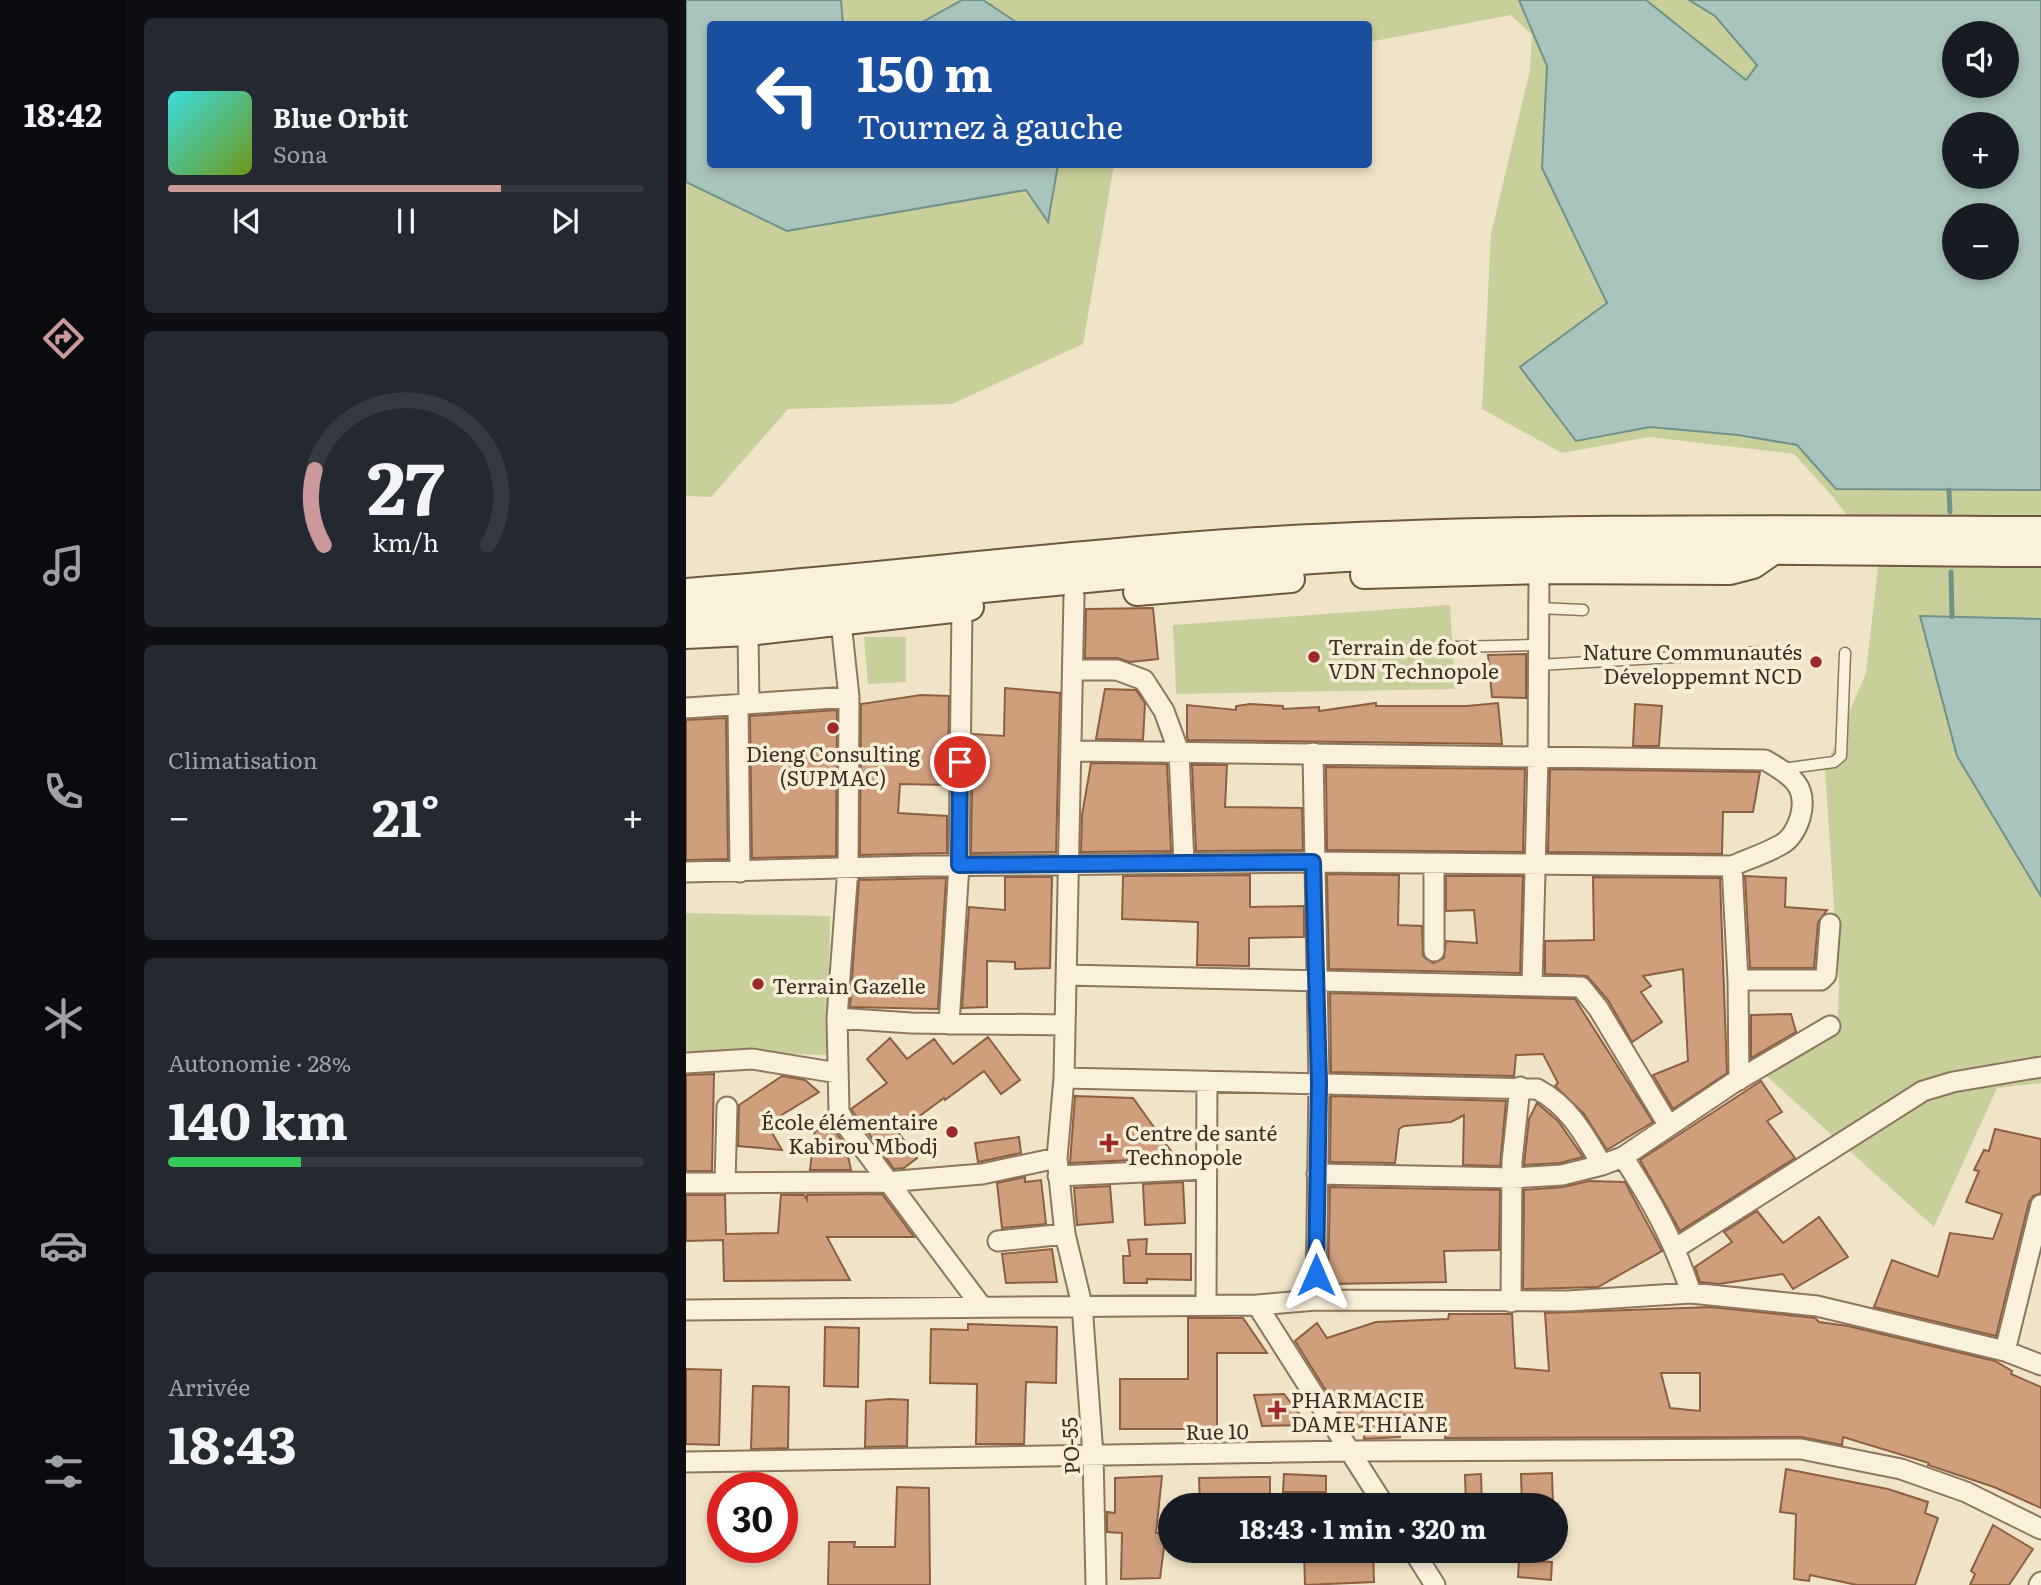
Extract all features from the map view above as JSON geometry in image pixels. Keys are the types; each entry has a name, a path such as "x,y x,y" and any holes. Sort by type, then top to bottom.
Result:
{"main road":[{"path":"686,592 1252,542 1410,533 1631,529 2041,530"},
{"path":"686,635 748,632 1074,596 1332,576 1539,570 1730,571 1753,565 1771,552"},
{"path":"686,615 1253,564 1407,555 2041,553"},
{"path":"732,612 809,625"}],"street":[{"path":"1532,986 1538,757 1539,570"},
{"name":"PO-55","path":"1074,596 1073,751 1064,1078 1057,1167 1065,1234 1082,1306 1093,1455 1096,1585"},
{"path":"949,1024 959,865 962,608"},
{"path":"841,622 849,697 848,868 837,1018 839,1111 886,1182 982,1307"},
{"path":"740,872 743,704 748,632"},
{"path":"1073,670 1117,670 1144,680 1164,711 1179,752 1184,863"},
{"path":"686,708 849,697"},
{"path":"686,872 1070,863 1313,862 1732,866 1784,843 1797,827 1804,801 1800,786 1781,769 1765,760 1073,751"},
{"path":"1313,753 1319,1083 1316,1300"},
{"path":"1434,863 1434,951"},
{"path":"1732,866 1738,980 1739,1080"},
{"path":"1738,980 1821,980 1826,975 1830,924"},
{"path":"1066,975 1315,978 1581,986 1598,1008 1670,1126"},
{"path":"837,1018 949,1024 1064,1025"},
{"path":"1317,1174 1512,1178 1562,1175 1602,1165 1623,1157 1739,1080 1830,1026"},
{"path":"686,1063 751,1059 838,1073"},
{"path":"1676,1248 1923,1091 1953,1082 2041,1067"},
{"path":"1064,1078 1537,1089 1556,1100 1578,1125 1602,1165"},
{"path":"1206,1305 1207,1081"},
{"path":"1511,1302 1512,1178 1520,1087"},
{"path":"725,1183 727,1107"},
{"path":"1623,1157 1652,1201 1676,1248 1691,1293"},
{"path":"686,1183 886,1182 1057,1167 1206,1169"},
{"path":"2005,1351 2041,1205"},
{"path":"998,1241 1065,1234"},
{"path":"686,1310 1257,1305 1316,1300 1511,1302 1691,1293 1817,1306 2005,1351 2041,1365"},
{"path":"1257,1305 1376,1493"},
{"name":"Rue 10","path":"686,1462 1350,1451 1801,1449 1901,1469 1966,1492 2041,1530"},
{"path":"1421,1563 1435,1585"}],"lane":[{"path":"1539,608 1583,610"},
{"path":"1456,647 1539,655 1758,652"},
{"path":"1781,769 1833,762 1841,756 1845,653"}],"green space":[{"path":"841,0 962,0 924,21 843,21"},
{"path":"983,0 1519,0 1547,66 1542,168 1607,304 1520,367 1575,441 1650,427 1738,435 1797,445 1836,489 2041,490 2041,619 1921,617 1957,756 2041,896 2041,1083 1997,1088 1934,1227 1762,1072 1837,1032 1839,984 1825,768 1866,673 1879,558 1833,497 1794,454 1649,437 1562,453 1482,409 1491,234 1530,70 1532,35 1511,15 1372,41 1372,21 1014,21"},
{"path":"1646,0 1689,0 1715,16 1758,66 1746,81"},
{"path":"1057,168 1113,168 1083,344 952,404 788,409 711,497 686,496 686,182 787,231 1027,190 1048,221"},
{"name":"Terrain de foot VDN Technopole","path":"1450,605 1455,689 1176,694 1173,625"},
{"path":"864,637 906,637 906,682 868,684"},
{"name":"Terrain Gazelle","path":"686,913 830,916 828,1055 686,1051"}],"water":[{"path":"686,0 841,0 843,21 707,21 707,168 1057,168 1048,222 1026,190 787,231 686,182"},
{"path":"962,0 983,0 1014,21 924,21"},
{"path":"1519,0 1646,0 1746,80 1757,65 1715,16 1689,0 2041,0 2041,490 1836,489 1797,445 1738,435 1650,427 1576,441 1520,367 1607,303 1542,168 1547,66"},
{"path":"1920,616 2041,619 2041,896 1957,756"}],"building":[{"path":"1153,608 1158,659 1130,662 1117,658 1085,658 1086,609"},
{"path":"1526,654 1526,698 1492,697 1488,655"},
{"path":"1005,688 1060,693 1056,852 971,853 973,734 1004,736"},
{"path":"1105,689 1136,690 1145,703 1143,740 1096,739"},
{"path":"921,695 949,696 948,785 900,784 898,813 947,816 947,853 860,855 861,704"},
{"path":"1376,703 1376,706 1467,706 1498,703 1502,744 1188,740 1187,737 1187,705 1236,710 1236,706 1250,704 1283,706 1283,709 1319,707 1319,711"},
{"path":"1635,704 1662,706 1659,746 1633,746"},
{"path":"837,710 836,856 752,858 750,716"},
{"path":"726,718 728,859 686,860 686,720"},
{"path":"1091,763 1167,764 1171,851 1081,852 1082,815"},
{"path":"1192,765 1227,765 1225,807 1302,808 1303,850 1196,851"},
{"path":"1326,767 1525,769 1523,852 1327,850"},
{"path":"1550,769 1760,772 1753,812 1723,812 1722,854 1548,852"},
{"path":"1327,874 1399,875 1398,925 1422,926 1423,956 1433,963 1444,958 1446,941 1477,943 1474,910 1446,911 1446,876 1523,876 1520,973 1329,969"},
{"path":"1250,875 1250,907 1304,906 1304,937 1249,938 1249,966 1197,965 1198,922 1122,919 1123,876"},
{"path":"1745,876 1786,878 1785,907 1827,910 1818,922 1814,968 1750,968"},
{"path":"1005,877 1052,877 1050,968 1015,969 1015,962 987,961 987,1007 962,1008 969,907 1005,910"},
{"path":"1593,877 1720,878 1727,1073 1673,1109 1653,1075 1688,1061 1683,969 1643,976 1651,986 1641,992 1662,1022 1632,1042 1608,1000 1587,976 1545,974 1545,941 1594,940"},
{"path":"946,878 938,1009 850,1007 859,880"},
{"path":"1330,993 1575,999 1653,1122 1607,1150 1584,1114 1555,1086 1558,1083 1543,1054 1516,1055 1514,1076 1331,1072"},
{"path":"1791,1014 1796,1032 1751,1058 1751,1015"},
{"path":"988,1037 1020,1080 1001,1094 984,1071 945,1100 944,1098 898,1132 917,1158 904,1168 894,1169 851,1109 887,1083 867,1059 890,1038 907,1059 934,1039 953,1064"},
{"path":"714,1074 712,1171 686,1171 686,1075"},
{"path":"782,1076 805,1080 819,1092 767,1124 782,1150 738,1146 739,1105"},
{"path":"1761,1081 1782,1112 1767,1121 1795,1158 1680,1231 1640,1160"},
{"path":"1075,1096 1133,1098 1176,1158 1070,1163"},
{"path":"1331,1096 1506,1101 1500,1166 1463,1165 1464,1115 1451,1122 1404,1126 1399,1129 1395,1163 1330,1162"},
{"path":"1537,1103 1558,1121 1583,1157 1560,1163 1524,1165 1529,1119"},
{"path":"1995,1129 2041,1139 2041,1193 2033,1196 2029,1202 1996,1336 1874,1307 1892,1260 1938,1277 1950,1233 1993,1239 2002,1214 1966,1202 1979,1171 1974,1170 1984,1150 1989,1151"},
{"path":"815,1130 836,1133 846,1146 851,1170 810,1170"},
{"path":"1019,1137 1021,1153 978,1162 975,1143"},
{"path":"1025,1177 1025,1182 1041,1180 1046,1224 1002,1228 997,1183"},
{"path":"1589,1181 1625,1182 1662,1251 1598,1287 1523,1289 1524,1190 1563,1187"},
{"path":"1183,1182 1185,1223 1145,1225 1143,1184"},
{"path":"1110,1186 1113,1222 1077,1225 1074,1188"},
{"path":"1330,1187 1500,1190 1499,1250 1444,1251 1446,1282 1328,1284"},
{"path":"882,1194 914,1237 827,1237 850,1280 724,1281 723,1240 686,1241 686,1195 725,1195 726,1234 778,1233 781,1195 804,1195 807,1200 807,1195"},
{"path":"1757,1211 1783,1243 1819,1217 1848,1257 1793,1289 1783,1274 1719,1284 1700,1282 1695,1267 1732,1242 1724,1232"},
{"path":"1147,1239 1146,1254 1191,1254 1191,1280 1147,1279 1147,1283 1124,1283 1123,1256 1130,1256 1128,1240"},
{"path":"1052,1249 1057,1282 1006,1283 1002,1254"},
{"path":"1711,1307 1815,1318 1819,1322 1848,1326 1995,1361 2012,1371 2011,1374 2041,1387 2041,1508 1994,1487 1928,1465 1929,1463 1843,1437 1842,1445 1801,1437 1445,1438 1447,1415 1400,1415 1400,1437 1364,1439 1365,1426 1350,1429 1295,1341 1317,1323 1327,1338 1376,1322 1448,1319 1449,1314 1512,1314 1515,1368 1549,1371 1545,1313","holes":["1661,1373 1700,1373 1700,1411 1670,1408"]},
{"path":"1188,1318 1243,1318 1267,1353 1217,1353 1217,1429 1120,1429 1120,1379 1188,1379"},
{"path":"968,1324 1057,1327 1056,1383 1026,1382 1024,1444 976,1444 977,1384 930,1383 931,1329 968,1330"},
{"path":"825,1327 859,1328 858,1387 824,1386"},
{"path":"686,1369 721,1370 719,1445 686,1444"},
{"path":"753,1386 789,1387 788,1448 751,1449"},
{"name":"PHARMACIE DAME THIANE","path":"1284,1394 1308,1425 1262,1426 1254,1395"},
{"path":"908,1400 907,1446 865,1447 866,1401"},
{"path":"1786,1469 1888,1489 1928,1502 1925,1513 1938,1518 1915,1585 1857,1585 1810,1575 1809,1581 1794,1579 1796,1514 1780,1512"},
{"path":"1552,1473 1553,1493 1522,1493 1521,1474"},
{"path":"1284,1474 1326,1476 1326,1492 1283,1492"},
{"path":"1481,1474 1482,1493 1466,1493 1465,1475"},
{"path":"1162,1476 1160,1493 1158,1493 1156,1533 1158,1563 1162,1563 1160,1578 1121,1579 1122,1533 1107,1532 1107,1512 1115,1513 1115,1478"},
{"path":"1270,1477 1270,1493 1200,1493 1199,1478"},
{"path":"897,1487 929,1488 930,1585 828,1585 829,1542 855,1542 854,1547 895,1547"},
{"path":"1993,1525 2033,1549 2009,1585 1970,1585 1975,1574 1971,1571"},
{"path":"1304,1563 1373,1563 1374,1582 1305,1585"},
{"path":"1519,1563 1552,1563 1551,1580 1518,1577"}],"waterway":[{"path":"1949,490 1950,512"},
{"path":"1951,572 1952,617"}],"place":[{"name":"Terrain de foot VDN Technopole","path":"1314,657"},
{"name":"Nature Communautés Développemnt NCD","path":"1816,662"},
{"name":"Dieng Consulting (SUPMAC)","path":"833,728"},
{"name":"Terrain Gazelle","path":"758,984"},
{"name":"École élémentaire Kabirou Mbodj","path":"952,1132"},
{"name":"Centre de santé Technopole","path":"1109,1143"},
{"name":"PHARMACIE DAME THIANE","path":"1277,1410"}],"route":[{"path":"960,762 959,865 1313,862 1319,1083 1316,1275"}]}
